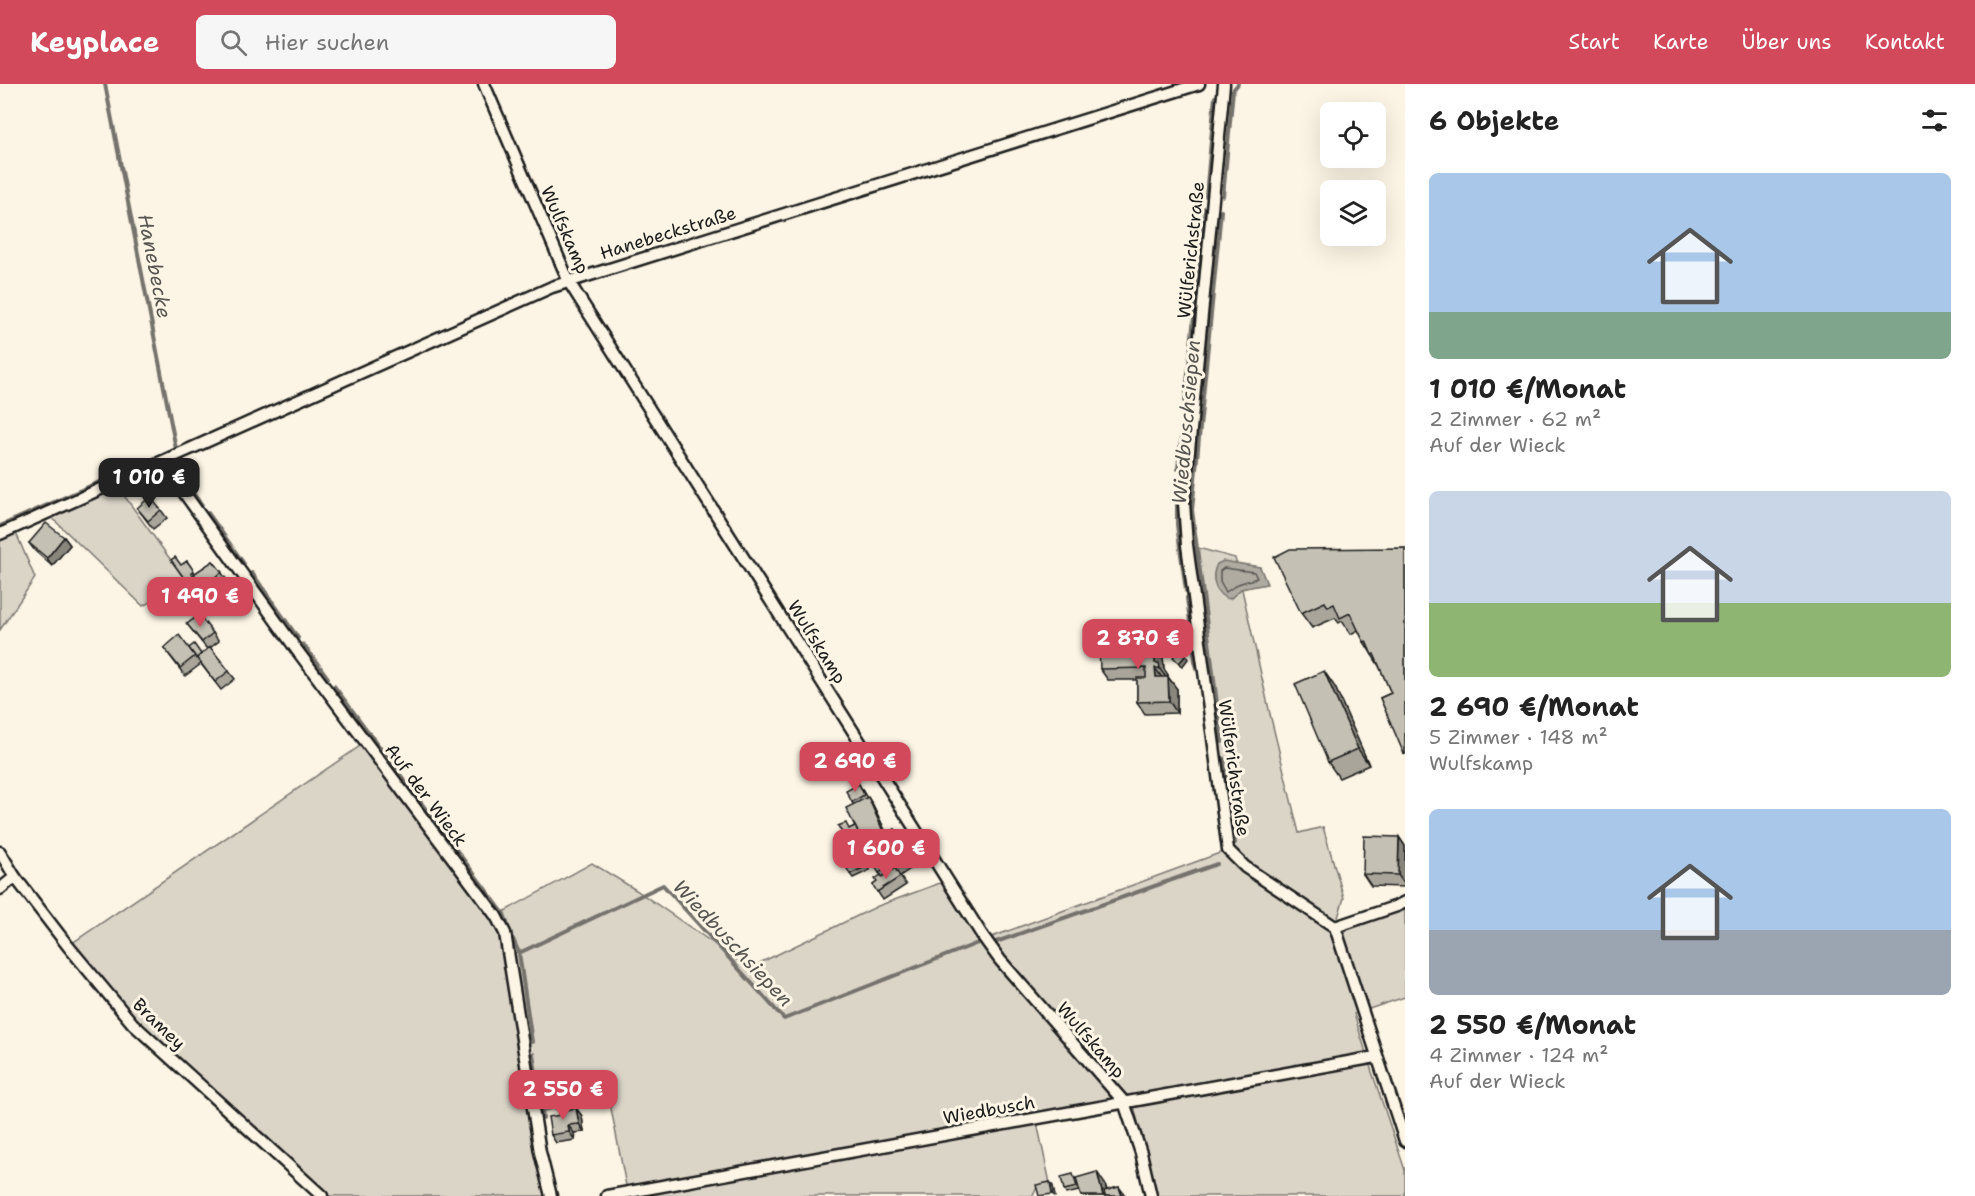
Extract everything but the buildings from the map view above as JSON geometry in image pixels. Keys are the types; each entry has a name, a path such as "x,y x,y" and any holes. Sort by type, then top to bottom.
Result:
{"street":[{"name":"Wulfskamp","path":"484,84 569,282 982,935 1000,960 1124,1102 1141,1153 1151,1196"},
{"name":"Hanebeckstraße","path":"0,534 552,287 1198,84"},
{"name":"Wülferichstraße","path":"1224,84 1185,484 1188,557 1228,850 1245,867 1335,927"},
{"name":"Auf der Wieck","path":"162,462 296,649 496,916 505,933 540,1152 551,1196"},
{"name":"Bramey","path":"0,852 15,877 68,946 133,1024 322,1196"},
{"path":"0,889 15,877"},
{"path":"1405,902 1335,927 1405,1141"},
{"name":"Wiedbusch","path":"607,1196 1376,1057"}],"shaded area":[{"path":"115,483 186,581 143,606 47,513"},
{"path":"14,528 35,578 0,630 0,534"},
{"path":"1187,545 1235,558 1299,833 1323,827 1344,898 1335,927 1405,902 1405,997 1354,1014 1405,1170 1405,1196 1155,1196 1132,1097 1036,1118 1050,1183 1038,1185 1033,1196 607,1196 627,1191 609,1098 534,1113 551,1196 322,1196 133,1024 68,946 366,742 496,916 592,863 636,890 749,968 878,906 943,882 989,938 1228,850"}],"water":[{"path":"1223,561 1260,567 1267,584 1241,589 1230,599 1221,595 1215,586 1214,575 1217,564"}],"waterway":[{"name":"Hanebecke","path":"105,84 176,449 172,451"},
{"name":"Wiedbuschsiepen","path":"1223,196 1233,90 1238,84"},
{"path":"1206,196 1215,97"},
{"path":"1198,285 1205,208"},
{"name":"Wiedbuschsiepen","path":"1221,211 1192,510 1222,742"},
{"path":"1178,469 1196,298"},
{"name":"Wiedbuschsiepen","path":"183,460 179,475 202,505"},
{"name":"Hanebecke","path":"0,526 135,466"},
{"path":"1177,481 1177,525 1186,591"},
{"name":"Wiedbuschsiepen","path":"208,513 244,564"},
{"name":"Wiedbuschsiepen","path":"252,573 298,638"},
{"path":"1187,598 1196,669"},
{"name":"Wiedbuschsiepen","path":"303,644 328,678"},
{"name":"Wiedbuschsiepen","path":"334,686 504,914 508,926"},
{"name":"Wiedbuschsiepen","path":"1224,759 1235,843"},
{"name":"Wiedbuschsiepen","path":"996,942 1217,864"},
{"name":"Wiedbuschsiepen","path":"519,953 663,885 784,1019 978,943"},
{"path":"513,939 519,953 532,1042"},
{"path":"533,1054 543,1118"}]}
